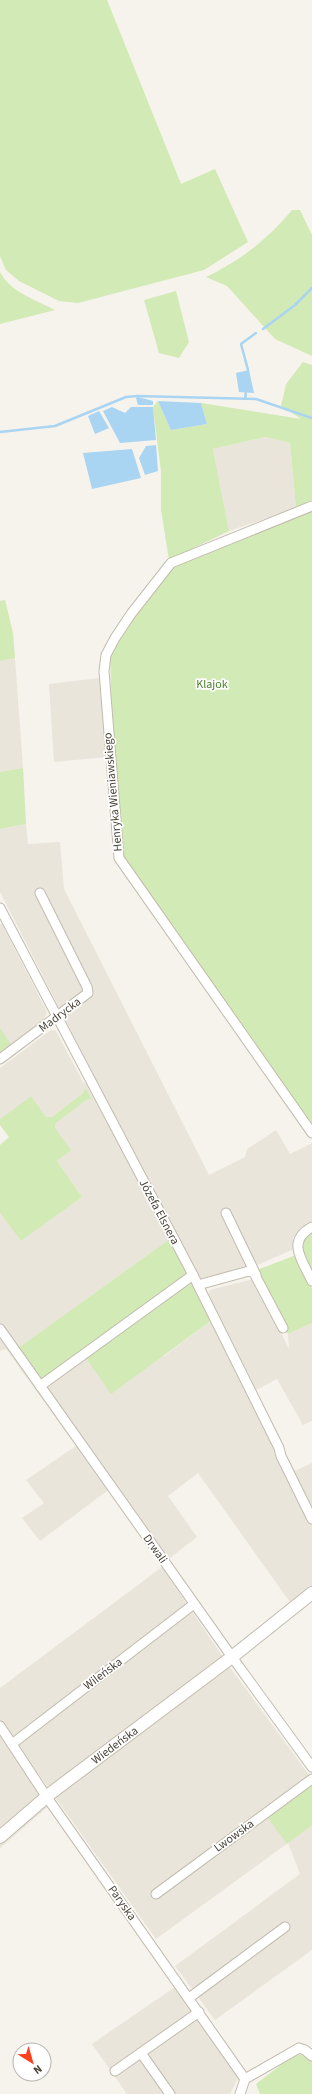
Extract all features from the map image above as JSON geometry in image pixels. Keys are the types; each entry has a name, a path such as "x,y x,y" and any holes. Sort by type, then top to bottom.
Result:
{"street":[{"name":"Henryka Wieniawskiego","path":"312,506 171,562 135,608 115,638 106,655 104,671 119,858 312,1133"},
{"name":"Madrycka","path":"0,1059 56,1019 85,996 88,990 40,893"},
{"name":"Józefa Elsnera","path":"0,909 56,1019 193,1275 279,1448 281,1456 312,1519"},
{"path":"226,1213 283,1328"},
{"path":"312,1227 303,1232 297,1245 312,1281"},
{"path":"198,1285 249,1271 256,1275"},
{"path":"40,1386 193,1275"},
{"name":"Drwali","path":"0,1329 194,1604 312,1767"},
{"name":"Wiedeńska","path":"0,1837 46,1796 232,1657 312,1593"},
{"name":"Wileńska","path":"12,1744 194,1604"},
{"name":"Paryska","path":"0,1726 46,1796 245,2079"},
{"name":"Lwowska","path":"156,1894 312,1779"},
{"path":"189,1998 285,1928"},
{"path":"115,2072 199,2012"},
{"path":"240,2094 245,2079 299,2048 305,2050 312,2056"},
{"path":"141,2053 170,2094"}],"shaded area":[{"path":"265,437 290,443 296,508 229,531 213,449"},
{"path":"15,658 23,768 0,772 0,661"},
{"path":"99,678 107,757 54,762 49,684"},
{"path":"26,824 28,844 60,842 64,889 209,1175 245,1157 247,1149 276,1130 290,1154 312,1143 312,1224 296,1233 293,1238 294,1249 255,1266 225,1209 222,1211 250,1267 198,1279 0,892 0,829"},
{"path":"0,924 2,924 47,1012 44,1019 11,1044 0,1028"},
{"path":"51,1030 56,1031 170,1239 18,1348 86,1358 164,1356 212,1320 295,1471 312,1463 312,1588 292,1605 198,1473 168,1496 197,1537 166,1561 115,1485 40,1541 22,1518 44,1503 26,1480 76,1446 6,1349 0,1351 0,1213 21,1241 82,1197 57,1161 70,1150 55,1129 56,1123 88,1099 92,1100 86,1088 83,1093 52,1117 46,1117 31,1096 0,1119 0,1068"},
{"path":"253,1279 257,1283 289,1349 288,1334 312,1323 312,1421 303,1425 277,1379 254,1391 207,1299 210,1290"},
{"path":"162,1567 229,1666 312,1779 312,1950 215,2020 175,1966 300,1874 288,1843 156,1939 0,1720 0,1688"},
{"path":"0,1731 50,1805 0,1848"},
{"path":"175,1987 239,2076 230,2094 127,2094 92,2044"}],"green space":[{"path":"0,0 107,0 181,184 215,169 248,242 204,270 78,303 59,301 19,281 6,270 0,256"},
{"path":"292,210 300,210 312,235 312,356 275,339 227,286 206,277 231,264 253,248 273,231"},
{"path":"0,272 10,285 24,295 55,310 0,324"},
{"path":"176,291 189,342 179,358 159,353 144,300"},
{"path":"303,362 312,365 312,500 296,508 290,443 265,437 213,449 229,531 169,560 161,510 161,472 153,407 158,401 171,430 207,424 201,403 301,419 281,406 286,384"},
{"name":"Klajok","path":"312,510 312,1127 121,854 113,747 110,652 174,564"},
{"path":"5,600 13,633 15,658 0,661 0,601"},
{"path":"23,768 26,824 0,829 0,772"},
{"path":"0,1028 11,1044 0,1052"},
{"path":"86,1088 92,1100 88,1099 56,1123 55,1128 71,1150 57,1161 82,1197 21,1241 0,1213 0,1145 9,1137 0,1125 0,1119 31,1096 46,1117 52,1117 83,1093"},
{"path":"312,1231 312,1271 302,1250 301,1242"},
{"path":"170,1239 187,1275 41,1381 18,1348"},
{"path":"296,1255 312,1289 312,1323 288,1334 257,1270"},
{"path":"192,1282 212,1320 111,1394 86,1358"},
{"path":"312,1785 312,1825 287,1844 268,1818"},
{"path":"295,2054 308,2056 312,2062 312,2094 260,2094 256,2084"}],"water":[{"path":"249,370 254,393 239,392 236,373"},
{"path":"138,397 153,401 153,405 138,405 136,398"},
{"path":"158,401 201,403 207,424 171,430"},
{"path":"112,407 125,413 131,407 153,407 156,440 120,443 103,411"},
{"path":"99,411 109,428 95,434 88,416"},
{"path":"156,445 158,471 145,475 139,458 146,446"},
{"path":"132,449 141,478 92,489 83,453"}],"waterway":[{"path":"263,329 295,305 312,288"},
{"path":"248,370 241,344 256,333"},
{"path":"245,399 246,392"},
{"path":"0,432 55,426 126,397 137,396 256,399 312,418"}]}
